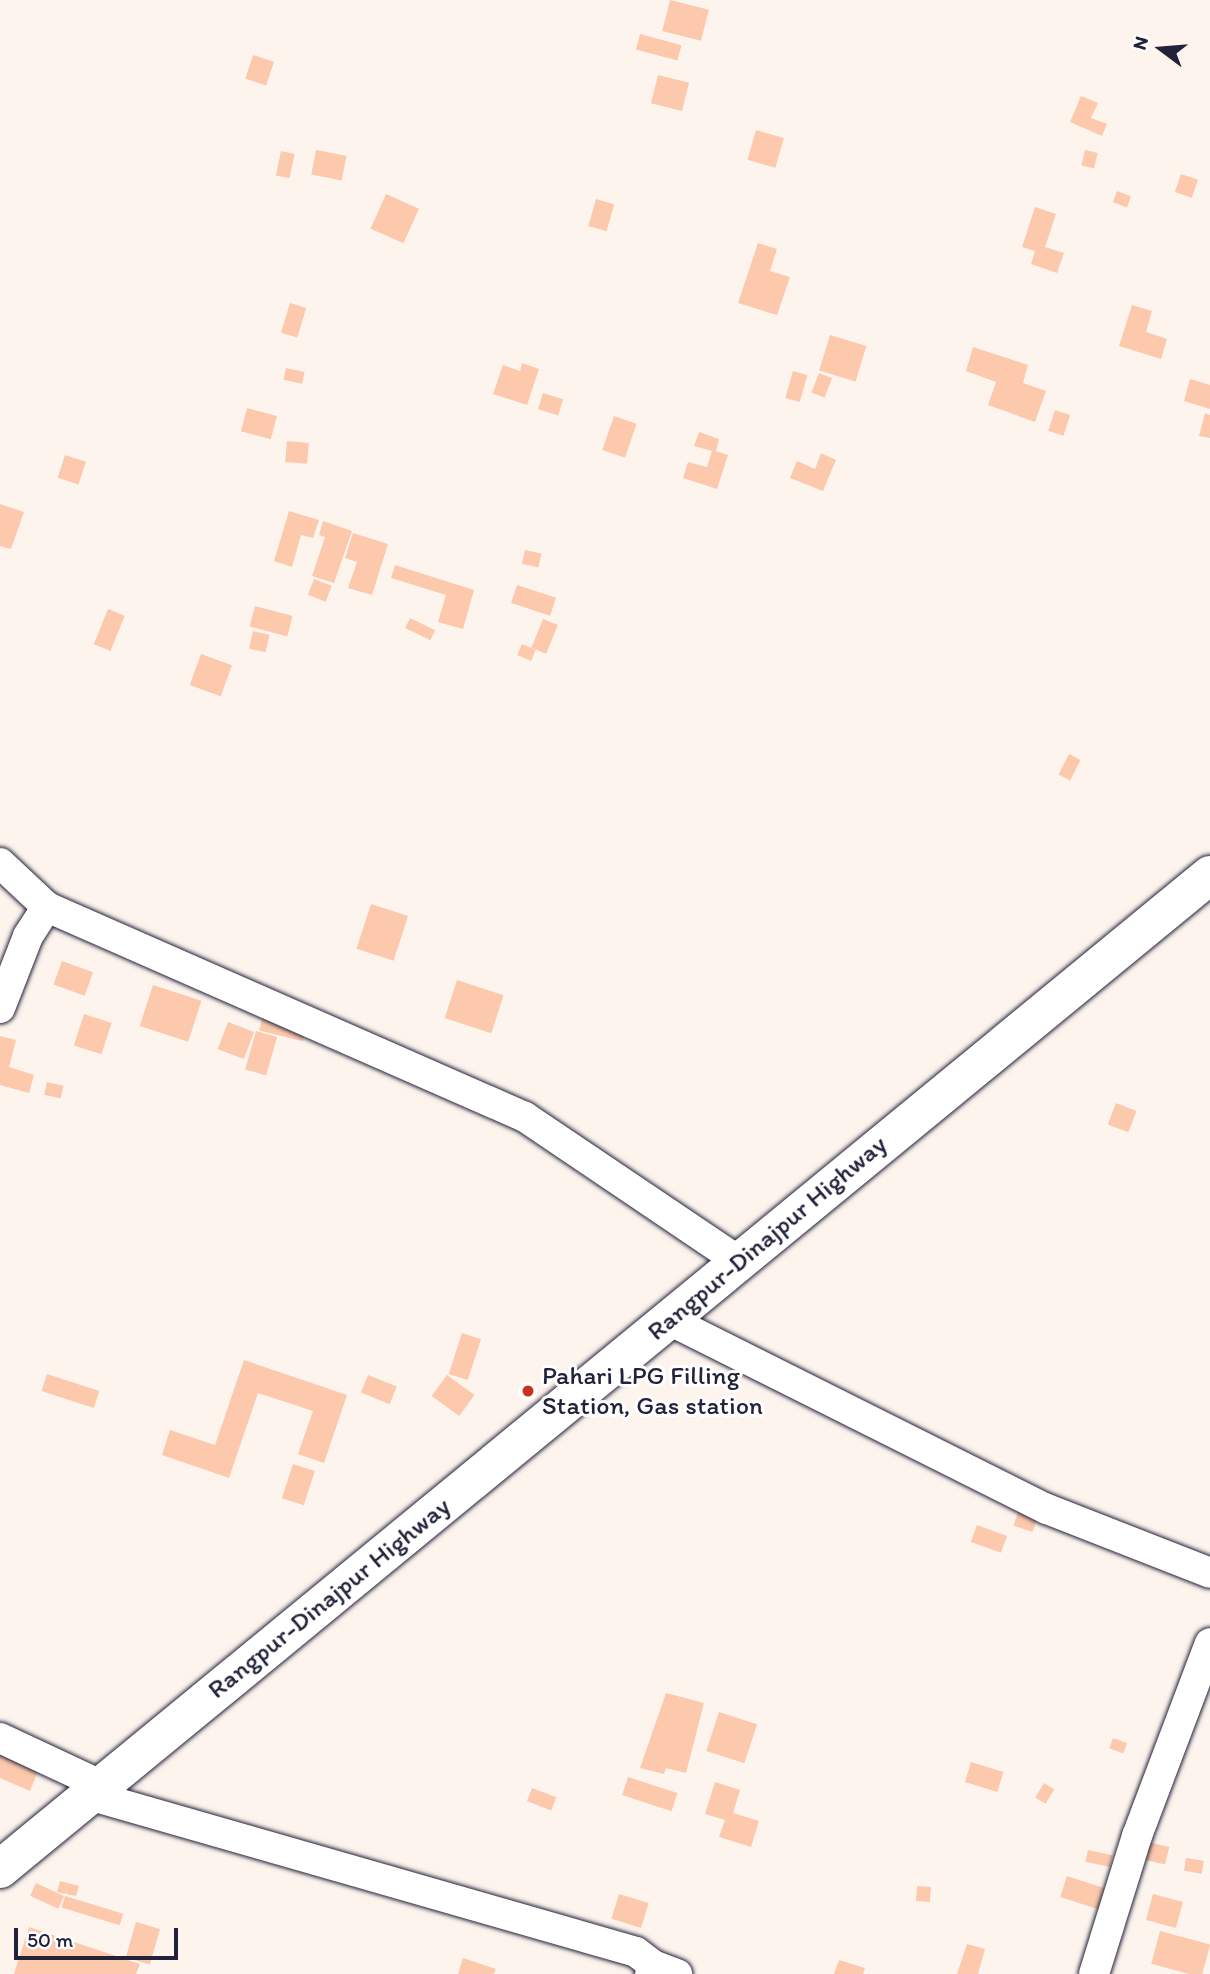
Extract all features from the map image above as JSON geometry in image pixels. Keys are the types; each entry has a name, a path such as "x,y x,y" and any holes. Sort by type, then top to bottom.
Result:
{"highway":[{"name":"Rangpur-Dinajpur Highway","path":"0,1868 1210,875"}],"street":[{"path":"0,863 47,907 525,1117 740,1262"},
{"path":"0,1008 28,936 47,907"},
{"path":"669,1320 1047,1510 1210,1573"},
{"path":"1094,1974 1137,1836 1210,1643"},
{"path":"0,1738 95,1790 636,1952 660,1971"}],"building":[{"path":"670,0 709,10 701,41 662,31"},
{"path":"640,34 682,45 677,61 636,49"},
{"path":"253,55 274,62 266,86 245,79"},
{"path":"658,75 689,83 682,111 651,103"},
{"path":"1081,96 1098,103 1091,118 1107,124 1102,136 1070,122"},
{"path":"756,130 784,138 775,168 747,160"},
{"path":"316,150 346,156 342,180 311,175"},
{"path":"1085,150 1098,153 1094,169 1081,166"},
{"path":"281,151 295,154 289,178 276,175"},
{"path":"1181,174 1198,180 1192,198 1175,192"},
{"path":"1117,191 1131,196 1127,207 1113,202"},
{"path":"386,194 419,209 403,243 371,229"},
{"path":"596,199 614,204 607,231 588,226"},
{"path":"1035,207 1056,214 1045,247 1064,253 1057,273 1031,264 1035,251 1022,247"},
{"path":"758,243 777,249 770,271 790,277 777,315 738,303"},
{"path":"290,303 306,308 297,338 281,333"},
{"path":"1132,305 1152,311 1146,332 1167,339 1161,359 1119,346"},
{"path":"830,335 866,346 856,381 819,370"},
{"path":"973,347 1028,365 1023,383 1046,391 1035,422 988,405 996,382 966,371"},
{"path":"522,363 539,369 527,405 493,394 503,365 520,371"},
{"path":"286,368 305,372 302,384 284,380"},
{"path":"793,371 807,375 800,402 785,398"},
{"path":"819,373 832,378 825,398 811,393"},
{"path":"1190,379 1210,385 1210,409 1184,401"},
{"path":"543,393 563,399 558,415 538,409"},
{"path":"247,408 277,416 271,439 241,431"},
{"path":"1055,410 1070,415 1063,436 1048,431"},
{"path":"1205,413 1210,415 1210,438 1199,436"},
{"path":"614,416 637,424 625,458 602,450"},
{"path":"699,432 719,439 716,451 728,455 717,489 683,478 688,462 707,467 712,451 694,446"},
{"path":"287,441 309,443 307,464 285,462"},
{"path":"821,453 836,460 823,491 790,478 797,461 815,469"},
{"path":"65,455 86,462 79,485 58,478"},
{"path":"0,504 24,512 11,549 0,546"},
{"path":"289,511 319,520 313,538 301,535 292,567 274,561"},
{"path":"323,521 352,531 334,583 312,576 325,537 319,535"},
{"path":"353,533 388,544 372,595 348,588 357,562 345,558"},
{"path":"525,550 542,554 538,567 522,564"},
{"path":"395,565 474,590 463,629 438,622 446,595 391,578"},
{"path":"314,579 332,586 326,602 308,595"},
{"path":"517,585 556,598 550,616 511,603"},
{"path":"255,606 293,616 287,636 250,626"},
{"path":"108,609 125,616 110,651 94,644"},
{"path":"410,618 435,630 430,640 405,628"},
{"path":"543,619 558,625 546,654 531,648"},
{"path":"253,631 270,635 266,652 249,649"},
{"path":"522,644 536,650 531,661 517,655"},
{"path":"201,654 232,665 221,696 190,685"},
{"path":"1069,754 1081,760 1070,780 1059,774"},
{"path":"371,904 408,916 394,961 356,949"},
{"path":"62,961 93,972 84,996 53,984"},
{"path":"457,980 504,995 491,1033 445,1018"},
{"path":"153,985 202,1001 188,1042 140,1026"},
{"path":"264,1011 308,1022 303,1041 259,1030"},
{"path":"84,1014 112,1023 101,1054 74,1045"},
{"path":"228,1022 254,1032 244,1059 218,1049"},
{"path":"256,1031 277,1037 266,1076 245,1069"},
{"path":"0,1036 16,1040 9,1067 34,1075 29,1093 0,1085"},
{"path":"47,1082 64,1086 61,1098 44,1095"},
{"path":"1116,1103 1137,1111 1128,1132 1108,1124"},
{"path":"462,1333 481,1339 468,1380 449,1374"},
{"path":"244,1360 347,1395 324,1463 298,1454 313,1411 258,1393 229,1478 162,1455 170,1430 215,1445"},
{"path":"47,1374 99,1391 94,1408 41,1391"},
{"path":"368,1375 397,1387 390,1404 361,1393"},
{"path":"447,1375 475,1395 459,1416 432,1396"},
{"path":"293,1464 315,1471 304,1505 282,1498"},
{"path":"1021,1503 1040,1509 1033,1532 1014,1526"},
{"path":"977,1525 1007,1536 1001,1553 971,1542"},
{"path":"666,1693 704,1703 686,1773 666,1768 664,1774 640,1768"},
{"path":"719,1712 757,1724 744,1763 706,1751"},
{"path":"0,1738 44,1756 30,1791 0,1778"},
{"path":"1113,1738 1127,1743 1123,1753 1109,1748"},
{"path":"971,1762 1004,1772 997,1792 965,1782"},
{"path":"628,1777 677,1793 672,1811 622,1795"},
{"path":"715,1782 740,1790 733,1813 759,1821 751,1847 719,1837 725,1820 705,1814"},
{"path":"1044,1783 1054,1789 1046,1804 1035,1798"},
{"path":"532,1788 556,1797 551,1810 527,1801"},
{"path":"1139,1840 1169,1847 1165,1865 1135,1858"},
{"path":"1088,1850 1112,1855 1110,1867 1086,1862"},
{"path":"1186,1858 1204,1861 1202,1874 1184,1871"},
{"path":"1067,1876 1110,1890 1103,1911 1060,1897"},
{"path":"60,1881 79,1886 76,1896 66,1894 67,1890 65,1894 57,1892"},
{"path":"36,1883 64,1896 58,1909 30,1896"},
{"path":"917,1886 931,1887 930,1902 916,1901"},
{"path":"619,1894 649,1903 641,1928 611,1919"},
{"path":"1153,1894 1183,1902 1176,1928 1146,1920"},
{"path":"65,1896 123,1914 120,1925 61,1907"},
{"path":"136,1922 160,1929 150,1964 126,1958"},
{"path":"29,1927 140,1964 136,1974 14,1974"},
{"path":"1160,1931 1210,1944 1202,1974 1189,1974 1151,1964"},
{"path":"967,1944 985,1949 978,1974 957,1974"},
{"path":"463,1958 496,1969 494,1974 458,1974"},
{"path":"839,1960 865,1968 863,1974 834,1974"}],"place":[{"name":"Pahari LPG Filling Station, Gas station","path":"528,1391"}]}
